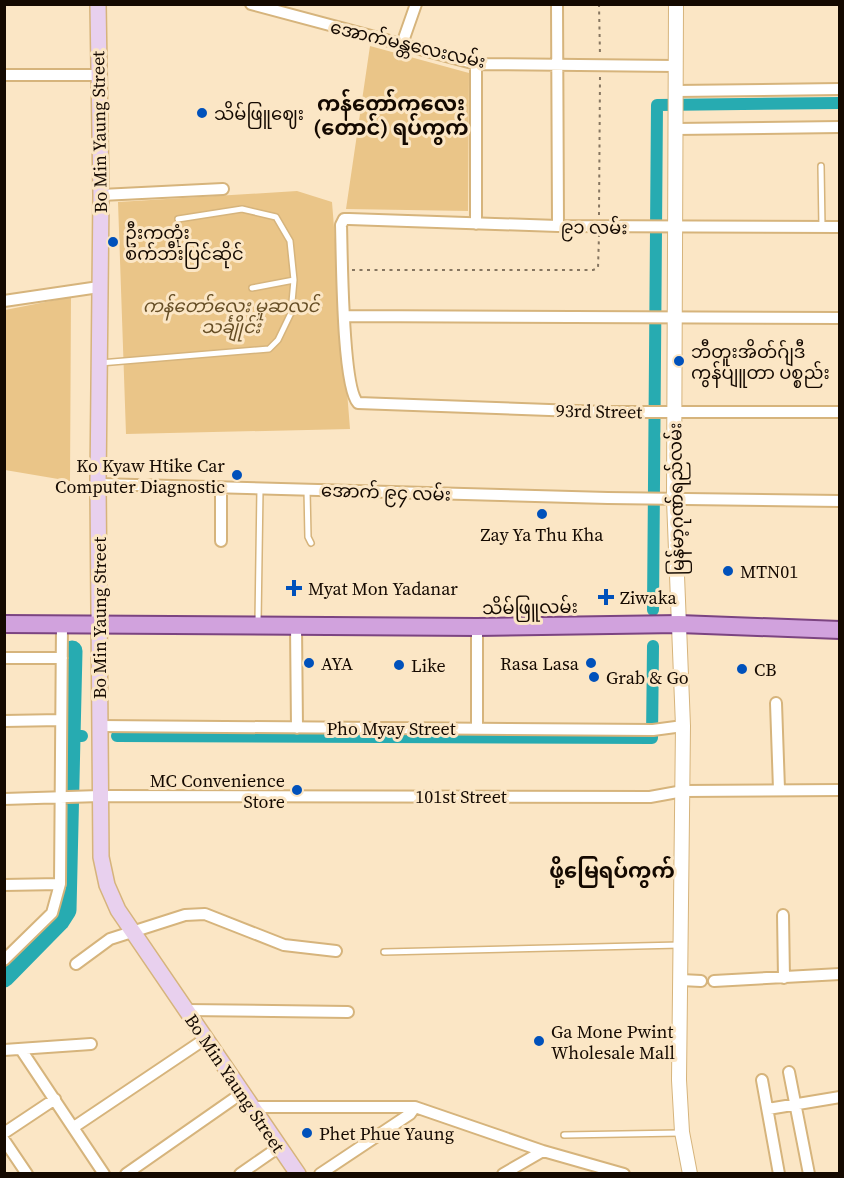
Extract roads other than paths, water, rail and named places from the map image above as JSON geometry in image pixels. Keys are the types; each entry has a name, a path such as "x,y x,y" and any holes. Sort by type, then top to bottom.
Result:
{"main road":[{"name":"Bo Min Yaung Street","path":"98,4 101,195 98,484 101,857 107,885 118,910 298,1173"},
{"name":"သိမ်ဖြူလမ်း","path":"4,624 477,627 680,624 840,630"}],"street":[{"name":"အောက်မန္တလေးလမ်း","path":"251,4 476,64 675,66"},
{"path":"402,44 416,4"},
{"path":"557,4 558,226"},
{"name":"မြန်မာ့ဂုဏ်ရည်လမ်း","path":"676,4 674,500 683,726 679,1080 682,1132 690,1173"},
{"path":"476,64 476,224"},
{"path":"4,75 98,75"},
{"path":"675,91 840,89"},
{"path":"675,129 840,127"},
{"path":"101,195 223,189"},
{"name":"၉၁ လမ်း","path":"344,316 341,225 344,219 599,227 840,228"},
{"path":"4,301 99,287"},
{"path":"344,316 840,318"},
{"name":"93rd Street","path":"344,316 352,387 358,403 629,411 840,412"},
{"name":"အောက် ၉၄ လမ်း","path":"98,484 629,499 840,501"},
{"path":"221,488 221,541"},
{"path":"4,960 52,913 60,884 63,798 62,624"},
{"path":"296,626 297,728"},
{"path":"477,627 477,729"},
{"path":"4,658 62,658"},
{"path":"776,704 779,789"},
{"path":"4,721 61,720"},
{"name":"Pho Myay Street","path":"99,726 652,730 683,726"},
{"name":"101st Street","path":"4,799 100,796 650,797 683,791 840,790"},
{"path":"4,885 60,884"},
{"path":"76,964 111,939 185,915 204,914 284,945 336,951"},
{"path":"783,915 784,978"},
{"path":"714,981 840,974"},
{"path":"681,980 701,981"},
{"path":"186,1010 348,1012"},
{"path":"74,1127 205,1039"},
{"path":"4,1050 22,1051 91,1044"},
{"path":"22,1051 104,1173"},
{"path":"789,1072 809,1173"},
{"path":"762,1080 779,1173"},
{"path":"126,1173 242,1093"},
{"path":"768,1109 840,1097"},
{"path":"4,1133 55,1099"},
{"path":"251,1107 415,1107 543,1151 624,1173"},
{"path":"320,1173 410,1114 415,1107"},
{"path":"4,1140 27,1173"},
{"path":"240,1173 279,1147"},
{"path":"503,1173 543,1151"}],"lane":[{"path":"821,166 822,228"},
{"path":"100,363 269,349 278,340 291,313 294,280 290,241 276,217 242,208 178,219"},
{"path":"252,288 294,280"},
{"path":"258,626 260,489"},
{"path":"307,490 308,537 311,543"},
{"path":"384,952 681,945"},
{"path":"564,1136 682,1132"}],"waterway":[{"path":"653,610 657,105 840,103"},
{"path":"117,736 652,738 653,646"},
{"path":"4,977 59,921 66,910 72,651"},
{"path":"72,736 82,736"}],"place":[{"name":"သိမ်ဖြူဈေး","path":"202,113"},
{"name":"ဦးကတုံး စက်ဘီးပြင်ဆိုင်","path":"113,242"},
{"name":"ဘီတူးအိတ်ဂ်ျဒီ ကွန်ပျူတာ ပစ္စည်း","path":"679,361"},
{"name":"Ko Kyaw Htike Car Computer Diagnostic","path":"237,475"},
{"name":"Zay Ya Thu Kha","path":"542,514"},
{"name":"MTN01","path":"728,571"},
{"name":"Myat Mon Yadanar","path":"294,588"},
{"name":"Ziwaka","path":"606,597"},
{"name":"AYA","path":"309,663"},
{"name":"Rasa Lasa","path":"591,663"},
{"name":"Like","path":"399,665"},
{"name":"CB","path":"742,669"},
{"name":"Grab & Go","path":"594,677"},
{"name":"MC Convenience Store","path":"297,790"},
{"name":"Ga Mone Pwint Wholesale Mall","path":"539,1041"},
{"name":"Phet Phue Yaung","path":"307,1133"}],"district":[{"name":"ကန်တော်ကလေး (တောင်) ရပ်ကွက်","path":"391,115"},
{"name":"ဖို့မြေရပ်ကွက်","path":"612,870"}],"park label":[{"name":"ကန်တော်လေး မူဆလင် သင်္ချိုင်း","path":"231,315"}]}
